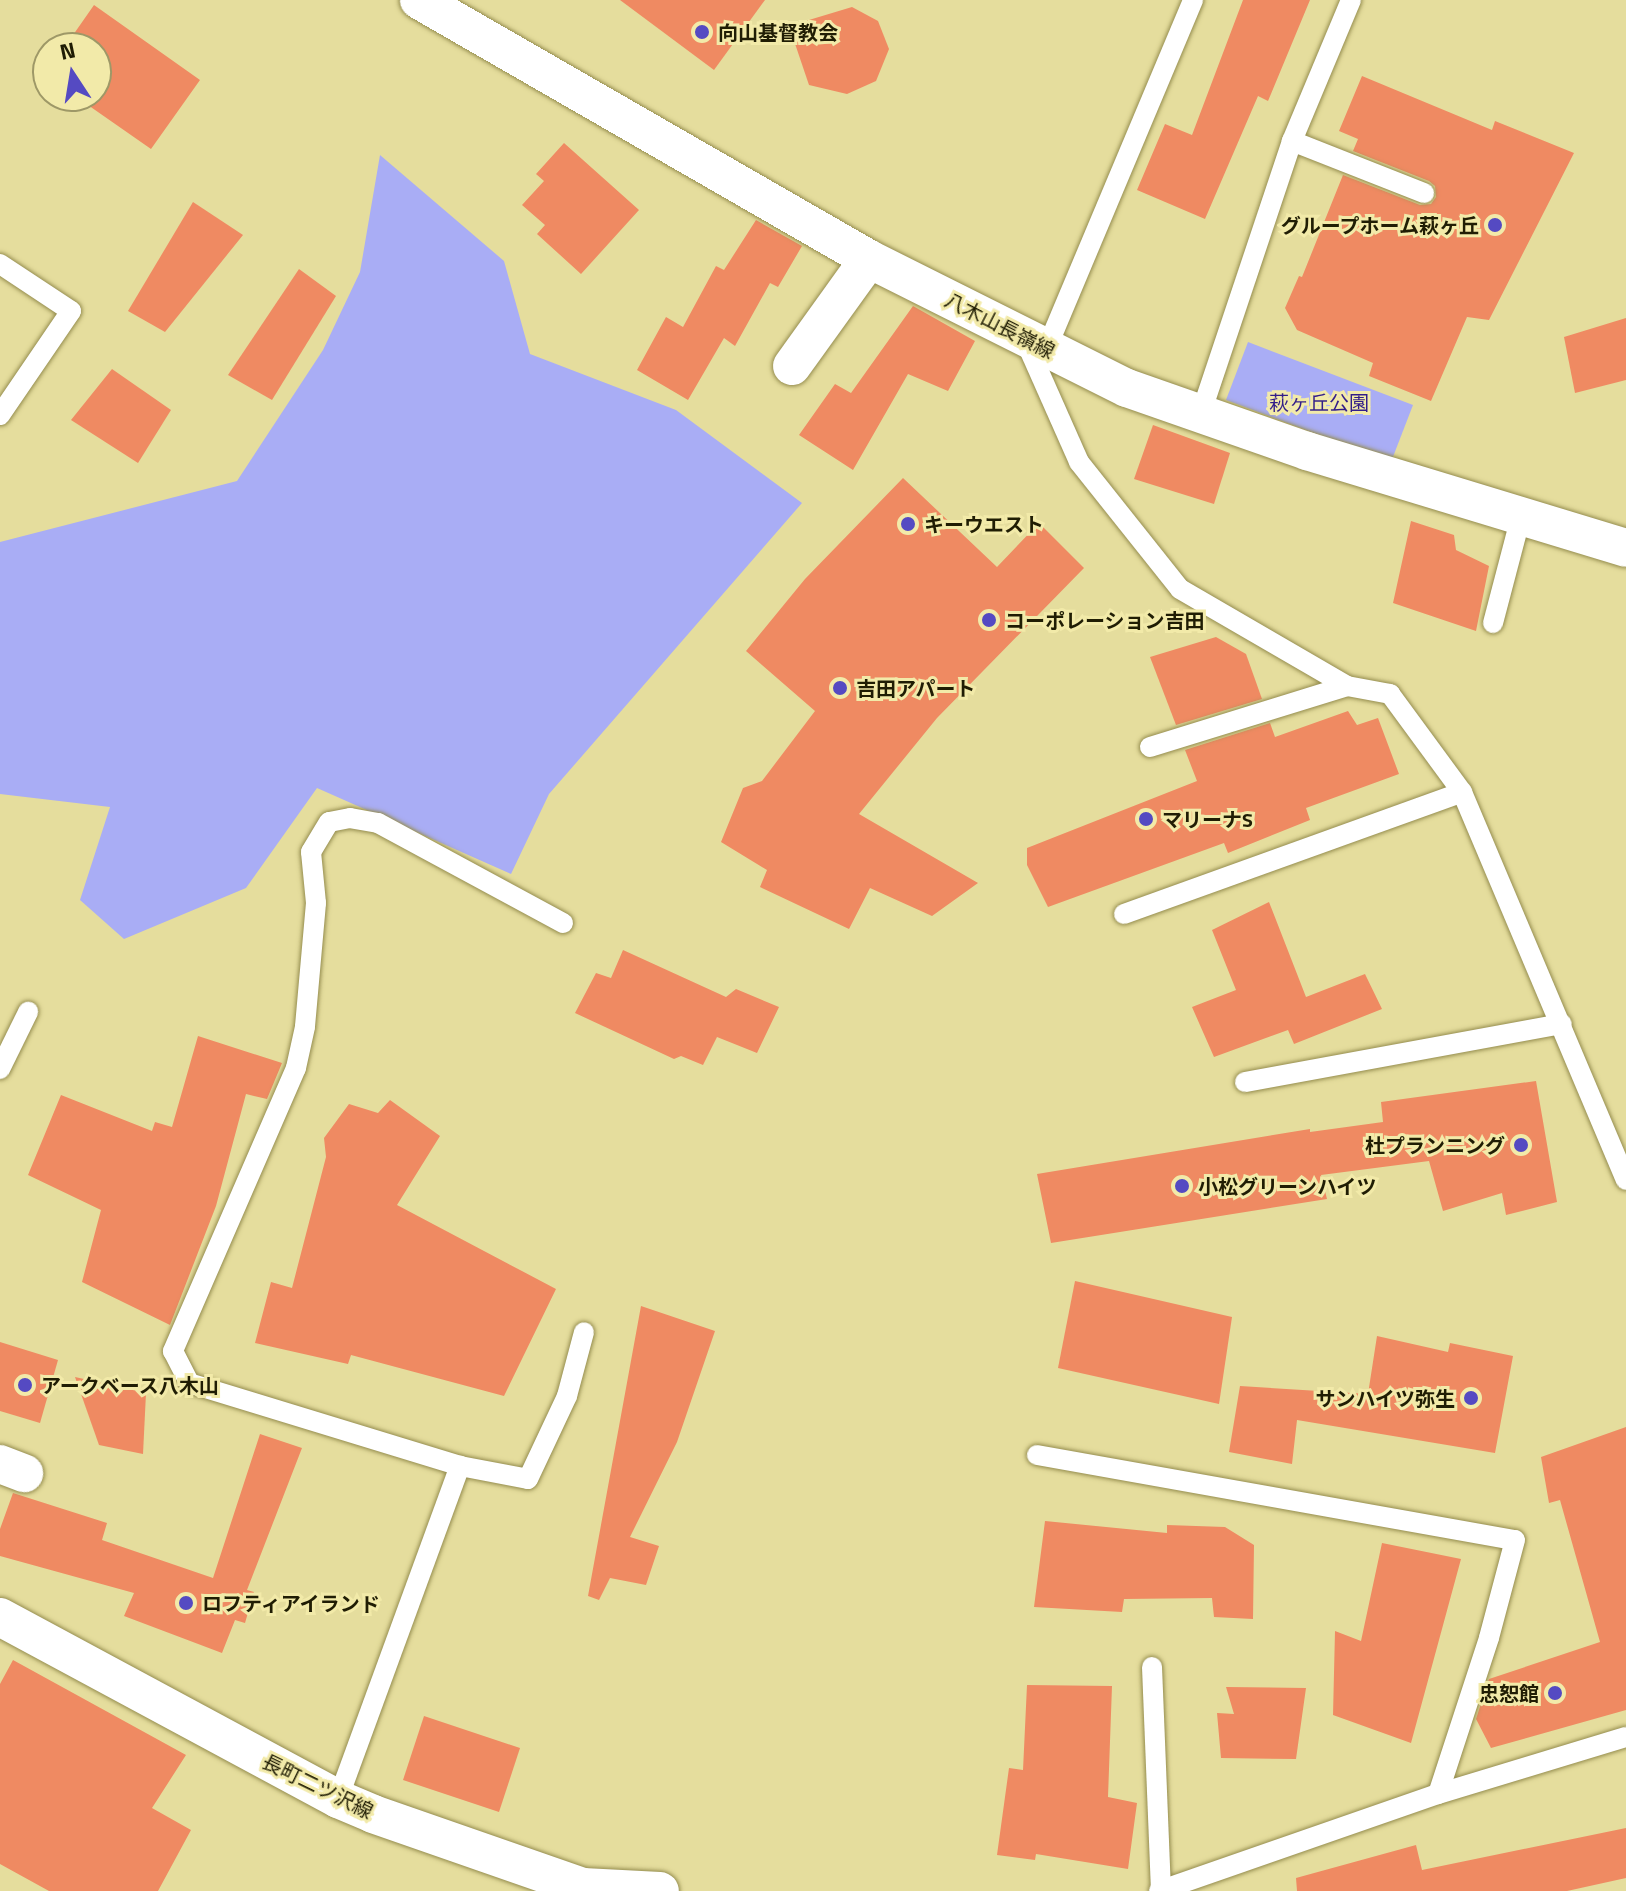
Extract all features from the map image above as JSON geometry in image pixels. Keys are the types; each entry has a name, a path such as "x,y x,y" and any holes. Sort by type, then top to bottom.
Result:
{"street":[{"name":"八木山長嶺線","path":"437,4 869,259 1127,388 1307,451 1626,548"},
{"path":"792,366 869,259"},
{"name":"長町二ツ沢線","path":"0,1617 338,1799 582,1889 660,1891"}],"lane":[{"path":"1193,0 1035,343 1079,462 1180,589 1347,686 1390,694 1462,792 1626,1180"},
{"path":"1201,413 1292,141 1351,0"},
{"path":"1292,141 1424,193"},
{"path":"0,264 71,311 0,415"},
{"path":"1493,623 1521,516"},
{"path":"1150,747 1347,686"},
{"path":"1124,914 1462,792"},
{"path":"563,923 378,823 350,818 329,822 311,852 316,903 305,1027 296,1068 173,1351 189,1383 460,1466 528,1479 567,1396 584,1332"},
{"path":"0,1069 28,1012"},
{"path":"1245,1082 1562,1024"},
{"path":"1037,1455 1515,1540 1489,1638 1438,1794"},
{"path":"338,1799 460,1466"},
{"path":"1152,1667 1160,1891 1438,1794 1626,1737"}],"green space":[{"path":"380,155 504,261 530,354 676,410 802,503 549,794 511,874 317,788 246,888 124,939 80,900 110,807 0,794 0,542 237,481 323,350 360,272"},
{"name":"萩ヶ丘公園","path":"1248,342 1413,405 1391,462 1226,400"}],"building":[{"name":"向山基督教会","path":"620,0 765,0 714,70"},
{"path":"1243,0 1310,0 1268,101 1258,96 1205,219 1137,190 1165,124 1192,135"},
{"path":"94,5 200,80 151,149 98,112 112,112 112,32 75,32"},
{"path":"852,7 878,21 889,49 876,81 847,94 809,85 789,26"},
{"path":"1362,76 1492,130 1495,121 1574,153 1489,320 1467,317 1431,401 1369,376 1373,363 1297,330 1285,308 1299,276 1302,277 1343,175 1420,205 1431,204 1436,197 1435,186 1429,181 1353,151 1358,139 1339,131"},
{"path":"564,143 639,210 581,274 537,234 545,225 522,205 544,181 536,174"},
{"path":"193,202 243,235 165,332 128,311"},
{"path":"756,220 802,246 778,287 770,283 735,346 724,338 688,400 637,370 666,317 683,327 716,266 724,270"},
{"path":"299,269 336,296 272,400 228,375"},
{"path":"913,306 975,341 948,391 908,374 853,470 799,435 835,384 851,393"},
{"path":"1626,318 1626,380 1575,393 1564,337"},
{"path":"112,369 171,410 138,463 71,420"},
{"path":"1153,425 1230,453 1214,504 1134,479"},
{"path":"903,478 997,567 1039,523 1084,568 937,718 859,814 978,883 932,916 870,888 849,929 760,887 767,870 721,842 743,788 762,781 815,711 746,651 805,579"},
{"path":"1411,521 1454,535 1456,550 1489,566 1476,631 1393,603"},
{"path":"1216,637 1246,654 1262,699 1176,725 1150,657"},
{"path":"1348,711 1357,725 1378,718 1399,774 1306,808 1310,820 1228,853 1224,843 1048,907 1027,865 1027,848 1197,781 1185,750 1270,723 1275,737"},
{"path":"1269,902 1306,997 1365,974 1382,1009 1294,1044 1288,1030 1214,1057 1192,1007 1236,990 1212,930"},
{"path":"623,950 726,997 736,989 779,1007 757,1053 717,1037 703,1065 681,1056 674,1059 575,1013 596,973 611,978"},
{"path":"198,1036 282,1063 267,1099 246,1094 216,1206 170,1325 82,1282 101,1210 28,1175 61,1095 152,1131 155,1122 172,1127"},
{"path":"1536,1081 1557,1202 1506,1215 1502,1193 1443,1211 1429,1161 1321,1175 1327,1199 1051,1243 1037,1174 1310,1129 1310,1132 1383,1122 1381,1102"},
{"path":"390,1100 440,1136 397,1205 556,1289 504,1396 351,1355 348,1364 255,1343 271,1282 292,1288 326,1157 324,1138 349,1104 378,1113"},
{"path":"1075,1281 1232,1317 1219,1404 1058,1368"},
{"path":"641,1306 715,1331 677,1442 630,1537 659,1546 646,1585 610,1578 599,1600 588,1596"},
{"path":"1377,1336 1448,1352 1450,1343 1513,1356 1495,1453 1297,1420 1292,1464 1229,1452 1240,1386 1368,1394"},
{"name":"アークベース八木山","path":"0,1342 58,1360 40,1423 0,1411"},
{"path":"75,1377 146,1393 143,1454 99,1445"},
{"path":"1626,1427 1626,1710 1491,1748 1476,1719 1489,1679 1600,1642 1560,1500 1549,1503 1541,1457"},
{"path":"260,1434 302,1448 247,1590 254,1592 245,1623 235,1620 222,1653 124,1616 134,1593 0,1556 0,1529 13,1493 107,1523 102,1540 213,1578"},
{"path":"1045,1521 1167,1533 1167,1525 1225,1527 1254,1545 1253,1619 1214,1617 1212,1598 1124,1599 1122,1612 1034,1607"},
{"path":"1382,1543 1461,1559 1411,1743 1333,1715 1335,1631 1361,1641"},
{"path":"13,1660 186,1755 152,1808 191,1830 158,1891 49,1891 0,1864 0,1684"},
{"path":"1027,1685 1112,1686 1108,1797 1137,1803 1128,1869 1036,1854 1035,1860 997,1855 1009,1768 1023,1770"},
{"path":"1226,1687 1306,1688 1296,1759 1221,1758 1217,1713 1234,1714"},
{"path":"424,1716 520,1748 499,1812 403,1780"},
{"path":"1626,1828 1626,1878 1567,1891 1297,1891 1296,1878 1416,1845 1422,1870"}],"place":[{"name":"向山基督教会","path":"702,32"},
{"name":"グループホーム萩ヶ丘","path":"1495,225"},
{"name":"キーウエスト","path":"908,524"},
{"name":"コーポレーション吉田","path":"989,620"},
{"name":"吉田アパート","path":"840,688"},
{"name":"マリーナS","path":"1146,819"},
{"name":"杜プランニング","path":"1521,1145"},
{"name":"小松グリーンハイツ","path":"1182,1186"},
{"name":"アークベース八木山","path":"25,1385"},
{"name":"サンハイツ弥生","path":"1471,1398"},
{"name":"ロフティアイランド","path":"186,1603"},
{"name":"忠恕館","path":"1555,1693"}]}
